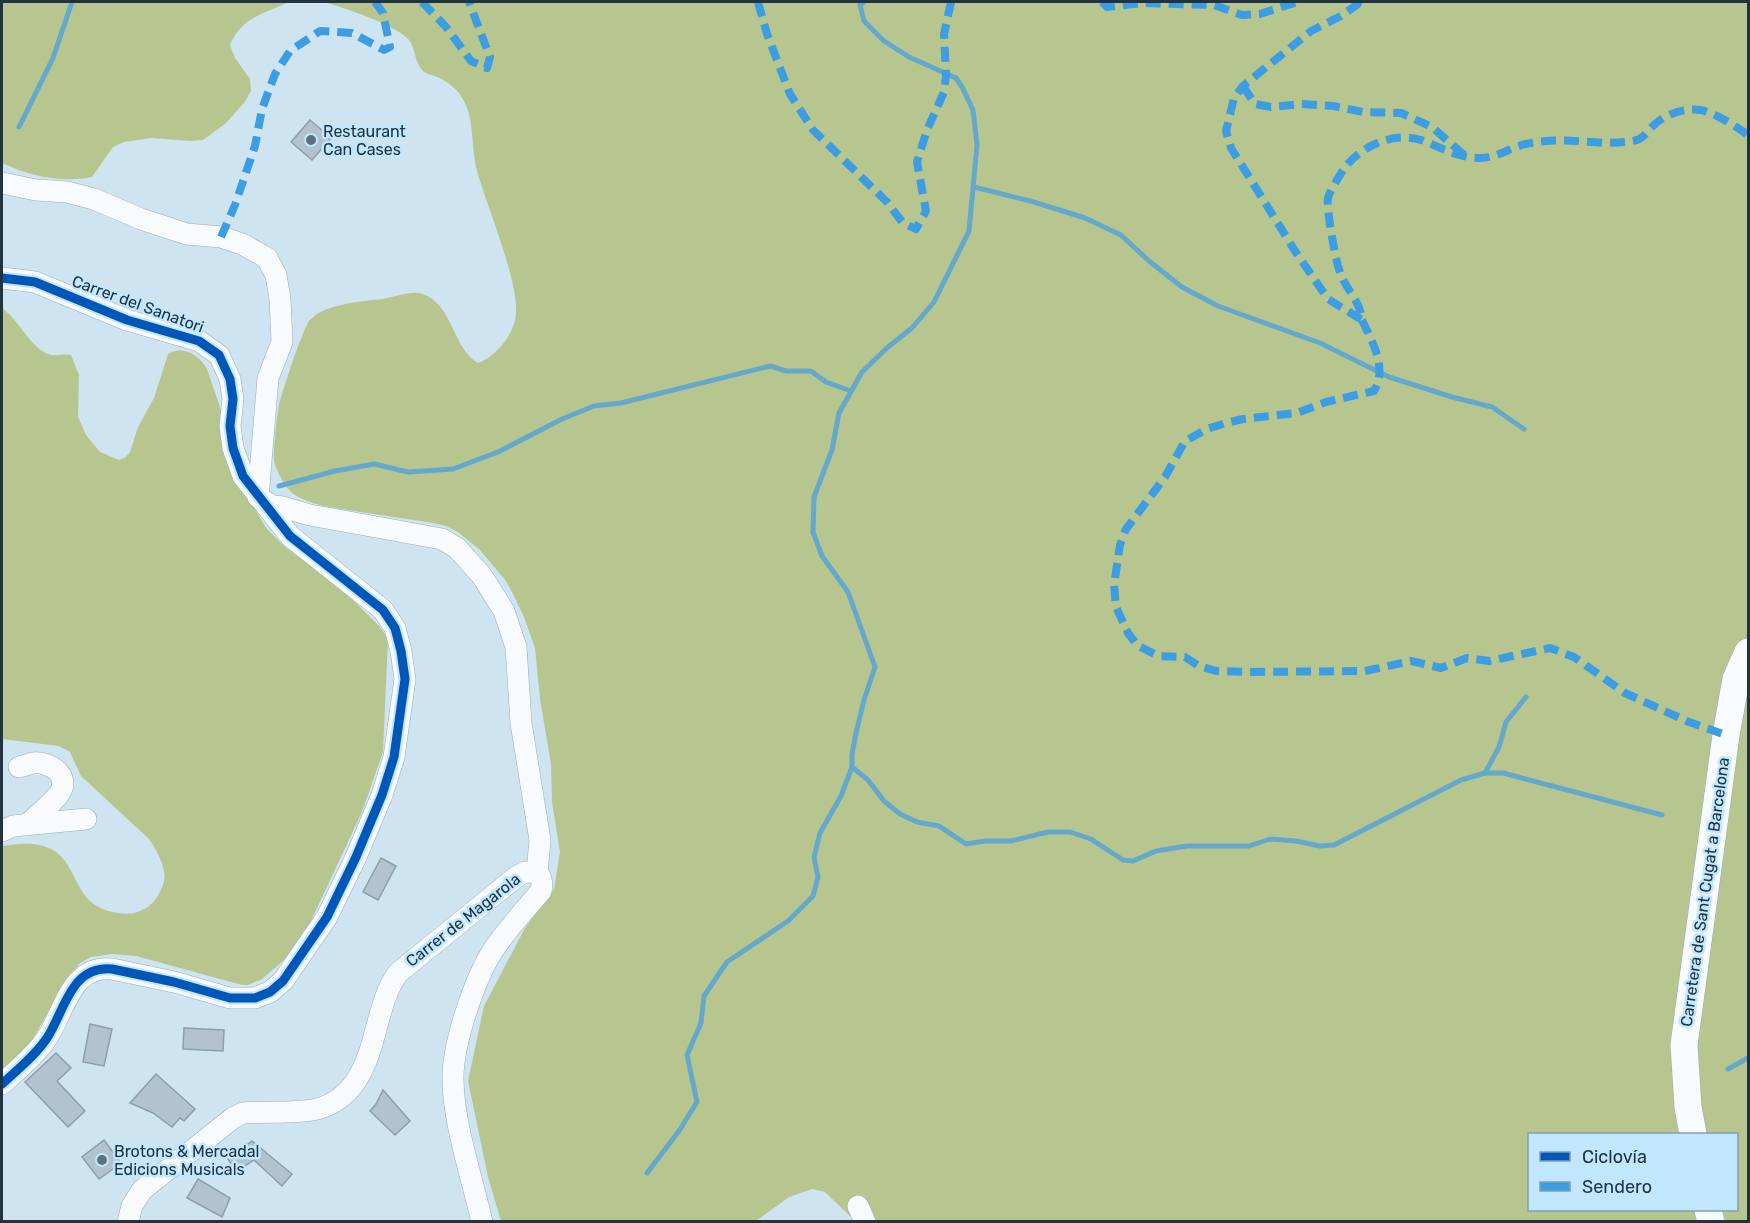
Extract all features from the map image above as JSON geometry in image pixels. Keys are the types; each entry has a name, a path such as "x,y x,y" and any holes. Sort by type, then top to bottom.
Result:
{"main road":[{"name":"Carretera de Sant Cugat a Barcelona","path":"1694,1133 1688,1107 1684,1045 1726,735 1736,679 1749,652"}],"street":[{"path":"2,183 36,190 67,192 94,199 141,219 187,234 221,237 242,244 267,258 276,275 280,299 282,342 267,378 258,497 273,506 310,515 442,539 457,548 482,576 504,611 516,646 521,723 540,840 537,872 542,881 541,891 502,937 491,954 468,1007 454,1064 457,1114 482,1221"},
{"name":"Carrer del Sanatori","path":"2,278 35,282 127,320 199,341 219,356 230,379 233,399 230,426 233,448 243,476 290,536 383,610 395,628 405,679 394,757 382,795 327,917 283,981 270,992 255,998 230,998 174,982 112,969 103,968 91,971 78,980 46,1039 33,1055 2,1084"},
{"path":"19,767 34,763 51,765 61,774 63,784 59,794 28,824"},
{"path":"2,831 13,826 86,819"},
{"name":"Carrer de Magarola","path":"128,1221 132,1206 142,1190 233,1118 243,1113 315,1109 340,1098 354,1084 365,1067 387,992 398,973 516,877 525,872 537,872"}],"green space":[{"path":"2,2 289,2 247,22 230,45 235,58 250,79 251,91 244,103 225,124 203,140 152,138 124,142 113,147 92,177 57,179 24,172 2,163"},
{"path":"322,2 1748,2 1748,1221 856,1222 825,1192 812,1189 789,1197 756,1221 501,1221 488,1177 468,1081 484,1006 525,928 554,889 560,852 552,802 551,764 540,699 535,648 524,617 506,581 480,550 458,532 433,523 327,506 302,499 284,484 274,460 279,405 293,361 310,320 324,310 344,304 409,293 423,294 441,308 463,348 478,363 496,352 506,340 515,320 514,289 477,171 470,121 464,102 452,86 424,72 418,64 409,40 403,35 355,12"},
{"path":"2,308 42,351 51,355 71,355 79,375 78,417 86,435 100,452 119,460 130,452 138,427 154,398 168,354 174,351 185,351 200,359 207,369 254,507 266,528 285,547 342,589 380,627 388,639 383,752 362,812 310,923 284,960 262,979 242,985 136,956 112,954 91,957 79,964 56,998 26,1051 2,1074 2,846 33,844 51,849 67,864 90,901 100,908 116,913 133,913 148,906 161,891 165,876 160,859 149,839 81,776 70,752 59,746 2,739"}],"building":[{"name":"Restaurant Can Cases","path":"310,120 331,138 312,160 291,142"},
{"path":"381,858 396,866 378,900 363,892"},
{"path":"90,1024 112,1029 104,1066 83,1062"},
{"path":"184,1028 224,1030 223,1051 183,1049"},
{"path":"56,1053 71,1068 57,1081 85,1111 68,1127 25,1082"},
{"path":"156,1074 195,1109 184,1121 180,1118 172,1127 153,1113 130,1103"},
{"path":"383,1090 410,1121 395,1135 370,1111"},
{"name":"Brotons & Mercadal Edicions Musicals","path":"104,1140 121,1163 99,1179 82,1157"},
{"path":"252,1141 292,1174 282,1186 254,1160 236,1172 228,1159"},
{"path":"198,1179 230,1198 222,1217 187,1198"}],"waterway":[{"path":"19,127 53,58 72,2"},
{"path":"647,1173 679,1131 697,1102 687,1055 701,1023 704,996 727,962 788,921 813,896 818,877 814,857 820,833 841,796 852,767 856,733 875,667 848,592 822,556 813,532 814,497 832,450 839,413 862,372 912,328 934,302 969,231 977,145 973,110 956,78 909,57 884,41 864,21 860,5 864,2"},
{"path":"974,187 1085,218 1121,235 1182,287 1218,306 1320,343 1389,377 1492,407 1524,429"},
{"path":"279,486 335,471 374,464 408,472 453,469 498,452 562,419 594,406 621,403 770,366 786,371 811,371 826,382 851,391"},
{"path":"852,767 868,780 884,801 900,814 917,822 939,826 966,844 1011,841 1048,832 1070,832 1091,839 1123,860 1133,861 1156,851 1187,846 1249,846 1270,839 1320,846 1334,845 1461,780 1485,773 1499,747 1506,722 1526,697"},
{"path":"1485,773 1503,773 1662,815"},
{"path":"1728,1069 1748,1058"}],"marked path":[{"path":"221,237 235,205 255,146 262,109 275,74 290,51 320,31 352,33 384,50 390,47 383,13 375,2"},
{"path":"422,2 446,27 471,61 487,68 490,57 469,2"},
{"path":"758,2 767,34 790,94 813,130 887,202 903,223 916,229 926,211 917,162 927,130 944,92 946,76 944,34 951,2"},
{"path":"1102,2 1107,7 1142,3 1214,5 1242,15 1260,14 1297,2"},
{"path":"1357,2 1358,4 1341,16 1311,31 1243,86 1234,98 1226,131 1231,148 1295,251 1328,299 1362,320 1359,308 1339,269 1330,224 1328,198 1350,161 1368,147 1390,139 1413,138 1472,158 1485,158 1525,144 1546,141 1626,142 1644,136 1659,121 1669,115 1694,110 1706,111 1748,135"},
{"path":"1243,86 1255,104 1271,107 1301,104 1333,106 1363,112 1401,113 1432,127 1464,155"},
{"path":"1362,320 1374,346 1379,364 1378,382 1374,391 1326,402 1297,413 1226,423 1207,429 1185,441 1165,477 1126,529 1120,545 1114,585 1116,607 1128,633 1137,645 1158,656 1185,657 1199,666 1216,671 1247,672 1365,671 1411,661 1441,668 1467,658 1489,661 1550,648 1574,657 1625,693 1689,722 1726,735"}],"cycle path":[{"path":"2,278 35,282 127,320 199,341 219,355 230,379 233,399 230,426 233,448 243,476 290,536 383,610 395,628 405,679 394,757 382,795 327,917 283,981 270,992 255,998 230,998 174,982 112,969 87,974 71,992 42,1045 2,1084"}],"place":[{"name":"Restaurant Can Cases","path":"311,140"},
{"name":"Brotons & Mercadal Edicions Musicals","path":"102,1160"}]}
